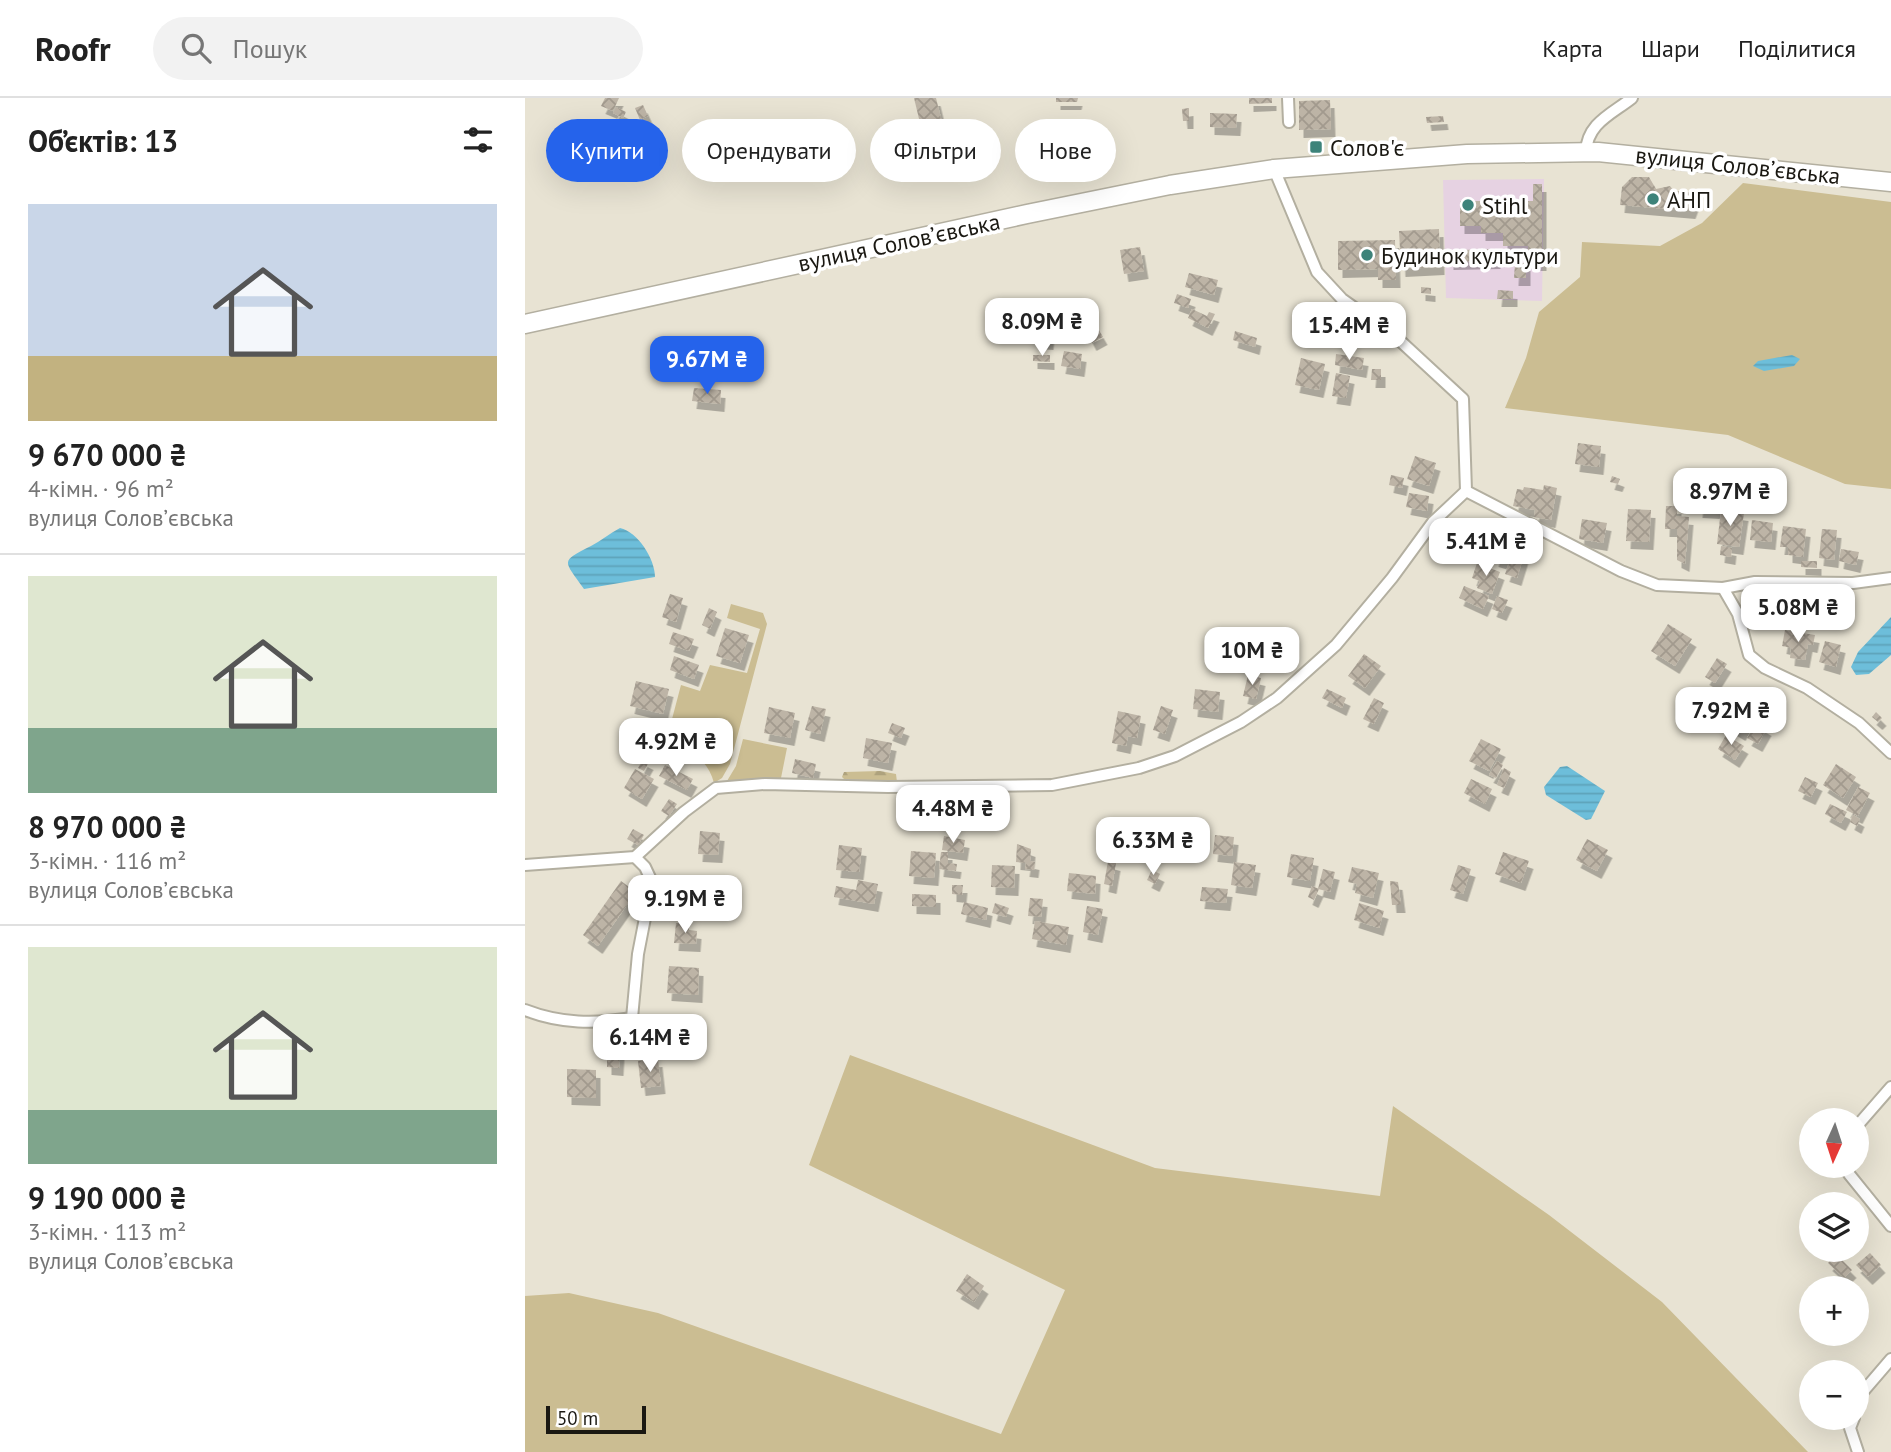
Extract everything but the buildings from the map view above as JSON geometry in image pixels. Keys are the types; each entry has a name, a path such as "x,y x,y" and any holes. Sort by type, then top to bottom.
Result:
{"main road":[{"name":"вулиця Соловʼєвська","path":"525,324 1053,209 1195,181 1275,169 1467,154 1586,152 1642,154 1891,182"}],"street":[{"path":"1288,98 1289,122"},
{"path":"1586,152 1586,139 1600,121 1632,98"},
{"path":"525,865 635,857 692,805 716,788 765,784 888,787 1052,785 1112,775 1175,756 1241,722 1277,698 1336,645 1392,578 1433,522 1466,491 1463,399 1397,338 1342,299 1317,272 1275,169"},
{"path":"1466,491 1639,578 1674,588 1723,588 1766,582 1853,583 1891,578"},
{"path":"1723,588 1738,614 1749,654 1765,668 1807,688 1859,723 1891,753"},
{"path":"525,1010 557,1021 593,1023 632,1018 638,954 652,882 645,867 635,857"},
{"path":"1869,1112 1891,1087"},
{"path":"1852,1178 1891,1226"},
{"path":"1869,1385 1891,1359"},
{"path":"1851,1430 1858,1452"}],"shaded area":[{"path":"1544,179 1542,301 1446,298 1443,180"}],"green space":[{"path":"1743,183 1891,202 1891,489 1845,484 1728,435 1505,408 1526,358 1539,312 1580,277 1582,242 1660,246 1702,223"},
{"path":"731,604 763,613 767,624 730,764 722,778 714,783 702,761 690,750 667,738 681,685 700,691 710,665 747,673 760,629 727,618"},
{"path":"743,739 787,748 781,778 727,781 736,766"},
{"path":"880,771 896,774 897,782 845,780 842,777 844,772"},
{"path":"850,1055 1155,1168 1380,1196 1393,1106 1549,1215 1662,1302 1808,1452 525,1452 525,1296 569,1293 658,1313 1001,1434 1065,1290 809,1165"}],"water":[{"path":"1792,355 1800,359 1794,366 1764,371 1753,366 1758,361"},
{"path":"620,528 633,535 644,547 652,562 655,577 584,589 569,567 569,559"},
{"path":"1891,617 1891,655 1869,674 1856,675 1851,667 1858,652"},
{"path":"1567,766 1605,791 1591,819 1586,820 1546,795 1544,787 1560,767"}],"place":[{"name":"Солов'є","path":"1316,147"},
{"name":"АНП","path":"1653,199"},
{"name":"Stihl","path":"1468,205"},
{"name":"Будинок культури","path":"1367,255"}]}
